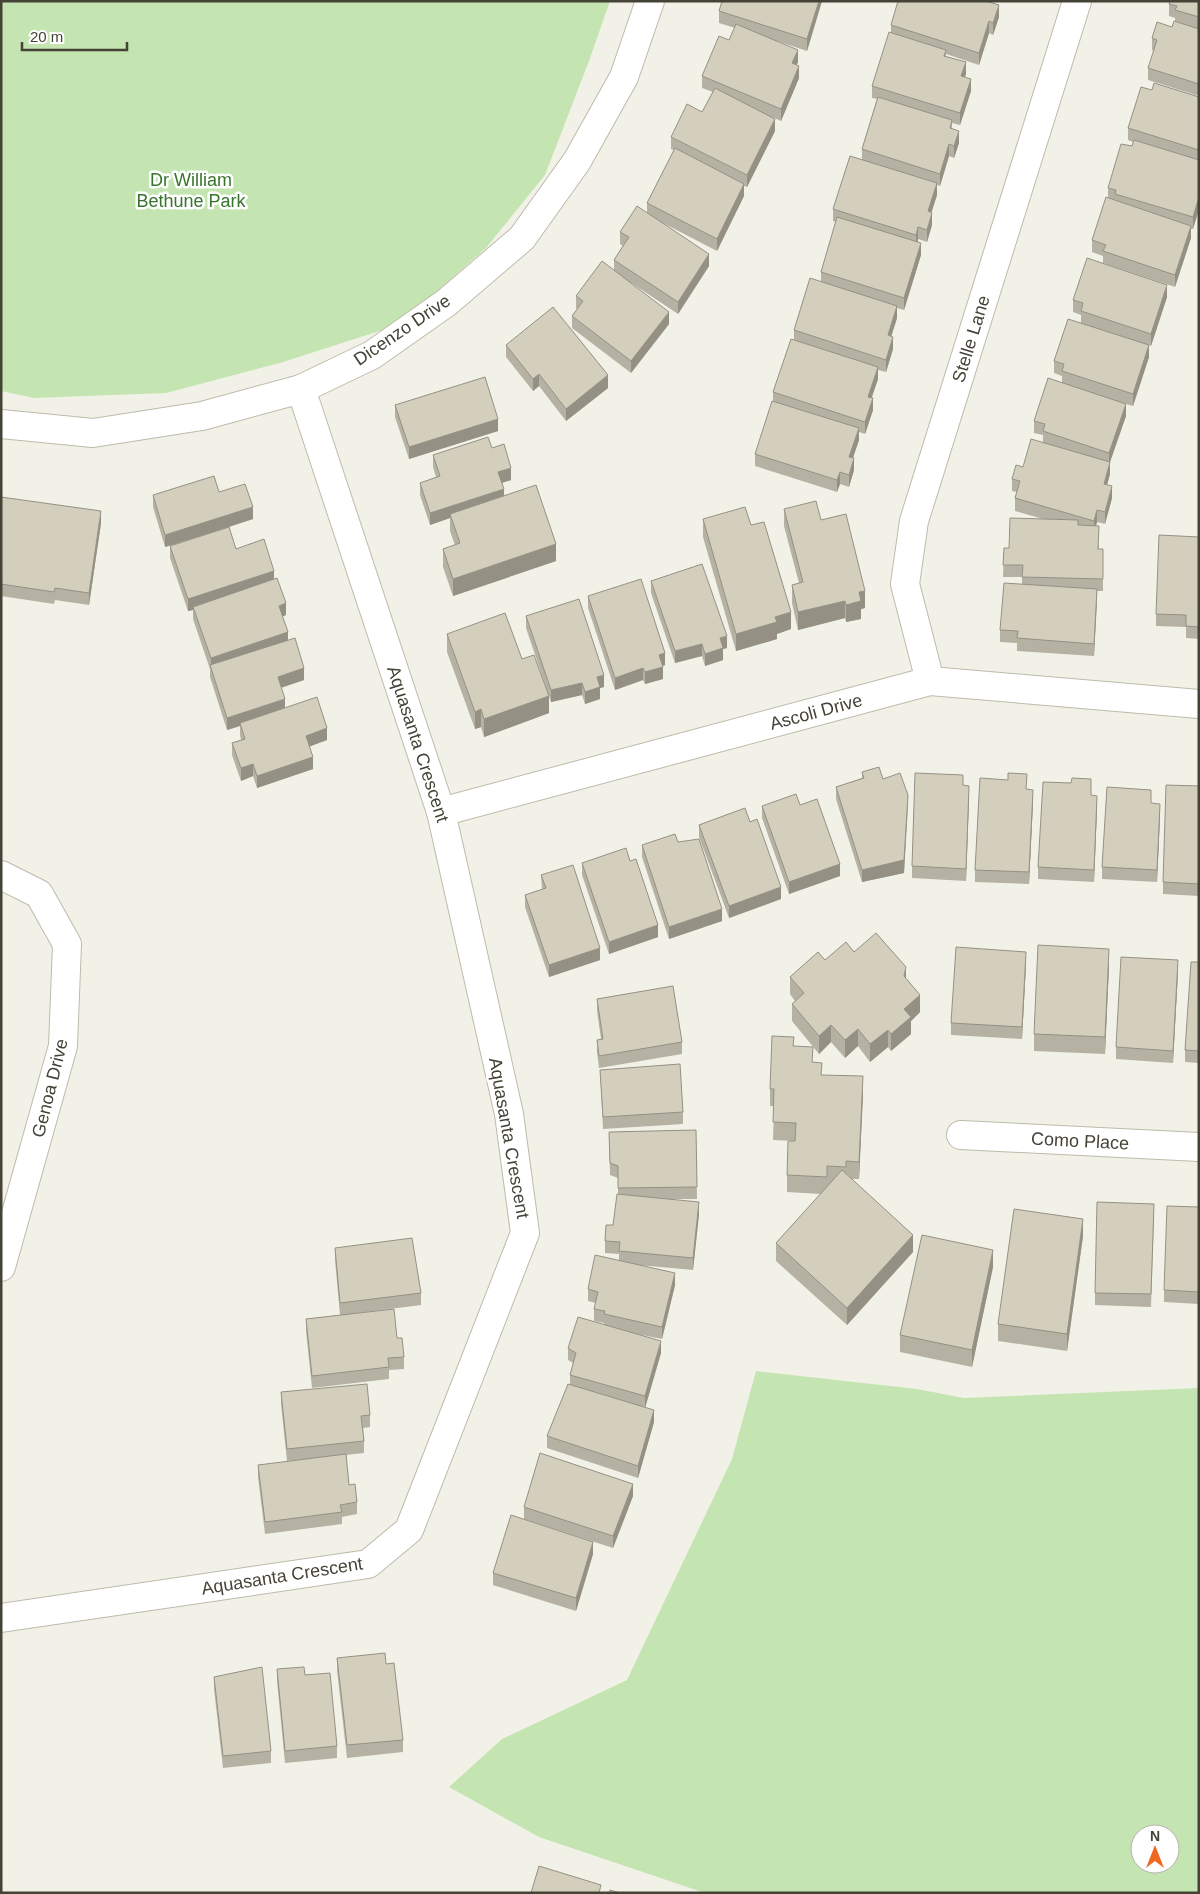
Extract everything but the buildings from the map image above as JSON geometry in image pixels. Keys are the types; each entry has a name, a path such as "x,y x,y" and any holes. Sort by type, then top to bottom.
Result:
{"street":[{"name":"Dicenzo Drive","path":"1,424 93,433 202,416 301,389 372,355 446,303 522,238 577,162 624,77 650,1"},
{"name":"Stelle Lane","path":"930,681 905,584 914,521 1077,1"},
{"name":"Aquasanta Crescent","path":"1,1618 368,1564 409,1530 525,1233 509,1114 441,812 301,389"},
{"name":"Ascoli Drive","path":"441,812 930,681 1199,704"},
{"name":"Genoa Drive","path":"1,875 39,894 67,944 63,1046 1,1267"},
{"name":"Como Place","path":"961,1136 1199,1147"}],"green space":[{"name":"Dr William Bethune Park","path":"1,1 610,1 545,175 486,248 398,325 283,362 166,393 34,398 1,391"},
{"path":"756,1371 917,1389 964,1398 1199,1388 1199,1893 705,1893 539,1837 449,1787 502,1739 627,1680 732,1459"}]}
